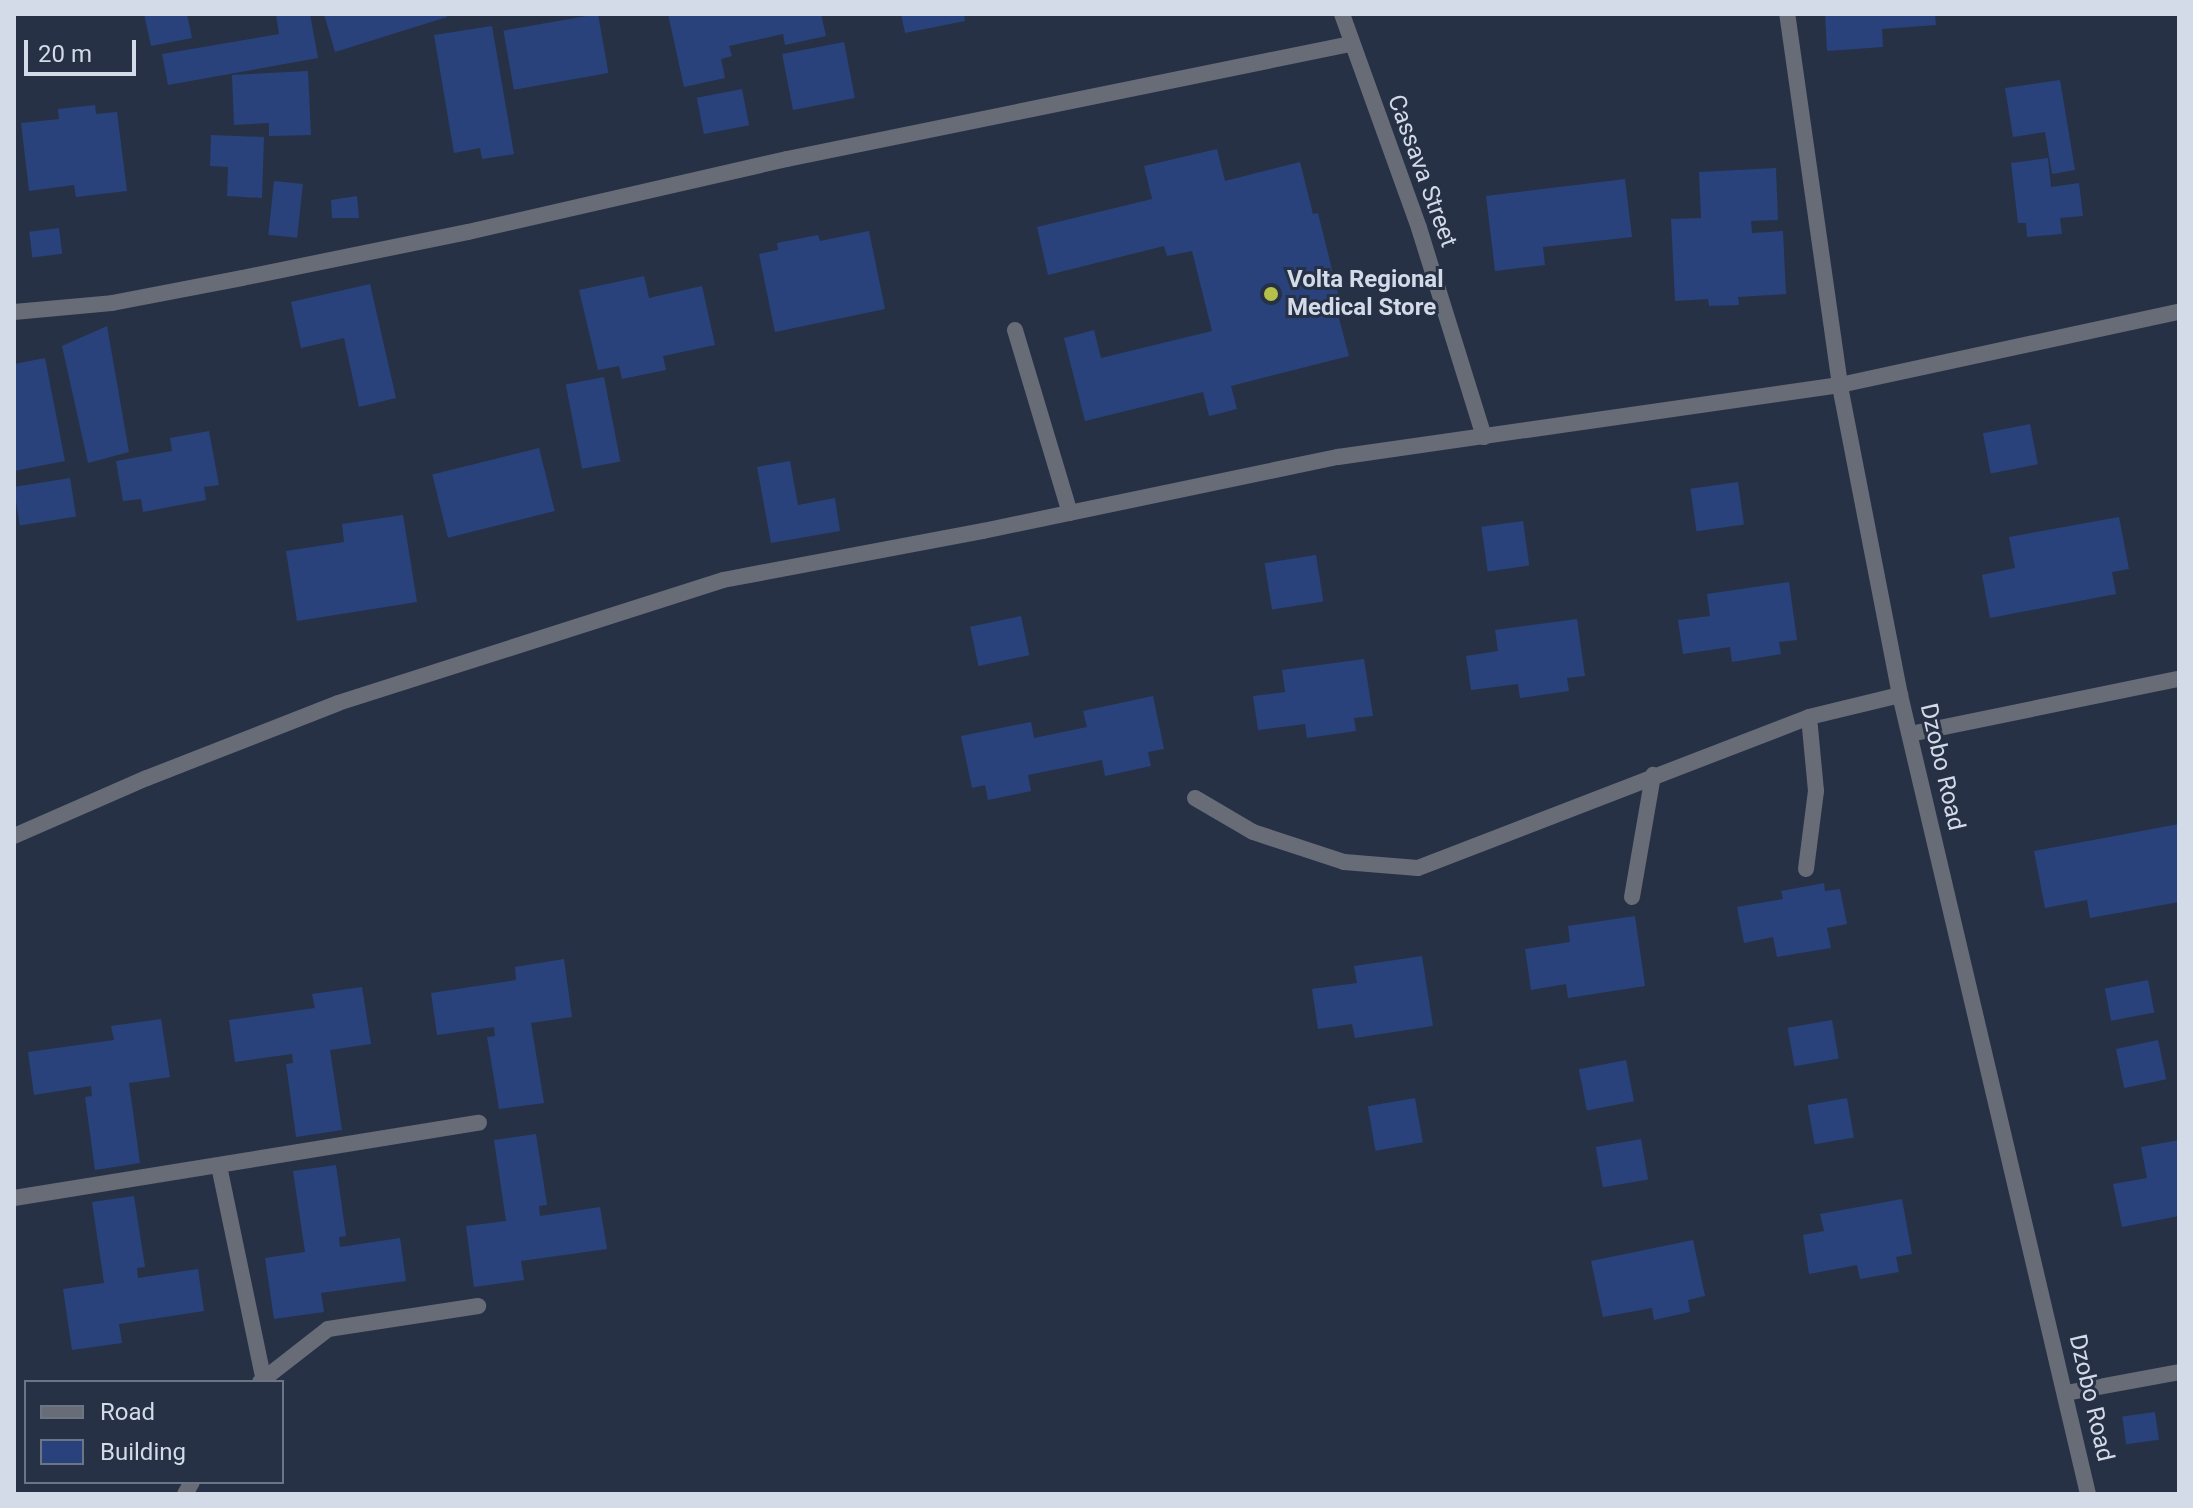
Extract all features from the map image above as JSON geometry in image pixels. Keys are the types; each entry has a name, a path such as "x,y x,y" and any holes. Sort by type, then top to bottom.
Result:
{"street":[{"name":"Cassava Street","path":"1342,14 1350,44 1419,228 1484,437"},
{"name":"Dzobo Road","path":"1787,14 1840,385 1900,695 2088,1494"},
{"path":"14,312 112,303 257,275 468,232 787,159 1350,44"},
{"path":"14,836 147,778 338,703 723,580 1338,457 1840,385 2179,312"},
{"path":"1015,330 1070,513"},
{"path":"1910,734 2179,679"},
{"path":"1195,798 1253,832 1344,862 1418,868 1809,717 1900,695"},
{"path":"1806,869 1816,791 1809,717"},
{"path":"1632,897 1653,775"},
{"path":"14,1198 479,1123"},
{"path":"219,1166 261,1379 328,1329 478,1306"},
{"path":"2066,1393 2179,1372"}],"building":[{"path":"144,14 187,14 192,38 151,46"},
{"path":"276,14 310,14 318,58 168,85 162,54 279,34"},
{"path":"324,14 446,14 447,17 335,52"},
{"path":"598,14 608,73 514,90 503,31"},
{"path":"668,14 821,14 826,36 785,45 783,34 729,46 732,56 721,59 725,78 684,87"},
{"path":"901,14 964,14 965,21 905,33"},
{"path":"1825,14 1935,14 1936,25 1882,29 1883,47 1827,51"},
{"path":"492,26 514,154 482,159 480,148 454,153 434,35"},
{"path":"844,42 855,98 793,110 782,54"},
{"path":"308,71 311,135 269,136 269,123 234,125 232,75"},
{"path":"2060,80 2075,170 2052,174 2045,132 2013,137 2005,88"},
{"path":"742,89 749,125 704,134 697,98"},
{"path":"95,105 96,114 117,112 127,191 76,197 74,185 29,191 21,123 59,119 58,109"},
{"path":"211,135 264,137 262,198 227,196 228,167 210,166"},
{"name":"Volta Regional Medical Store","path":"1217,149 1225,181 1300,162 1313,214 1318,213 1343,314 1338,315 1349,356 1231,386 1237,409 1209,416 1203,392 1085,421 1064,338 1094,330 1101,358 1212,331 1192,251 1167,256 1164,246 1048,275 1037,227 1152,199 1144,166"},
{"path":"2048,158 2051,187 2079,183 2083,216 2060,218 2062,234 2027,237 2026,223 2018,223 2011,163"},
{"path":"1776,168 1778,220 1751,221 1752,233 1783,231 1786,294 1738,297 1739,305 1709,306 1708,299 1675,301 1671,219 1701,218 1699,172"},
{"path":"1625,179 1632,237 1543,247 1545,265 1495,271 1486,196"},
{"path":"274,181 303,184 297,238 268,235"},
{"path":"357,196 359,218 332,218 331,200"},
{"path":"59,228 62,254 32,257 29,232"},
{"path":"869,231 885,309 775,332 759,254 778,250 777,243 818,235 820,241"},
{"path":"644,276 649,298 702,286 715,345 663,356 666,370 622,379 619,366 598,370 579,290"},
{"path":"370,284 396,398 359,407 344,338 301,348 291,302"},
{"path":"107,326 129,452 88,463 62,346"},
{"path":"45,358 65,461 14,471 14,364"},
{"path":"604,377 620,461 582,469 566,384"},
{"path":"2030,424 2038,464 1991,473 1983,433"},
{"path":"209,431 219,485 204,487 206,500 143,512 141,499 123,501 116,461 172,451 170,438"},
{"path":"539,448 555,511 448,538 432,475"},
{"path":"790,461 798,505 835,498 840,531 771,543 757,467"},
{"path":"70,478 76,517 20,525 14,487"},
{"path":"1738,482 1744,525 1696,531 1690,489"},
{"path":"403,515 417,602 297,621 286,551 344,542 342,524"},
{"path":"2119,517 2129,569 2112,572 2116,594 1990,618 1982,575 2015,568 2009,537"},
{"path":"1523,521 1529,566 1488,571 1481,527"},
{"path":"1316,555 1323,601 1272,610 1265,563"},
{"path":"1789,582 1797,640 1779,642 1781,654 1732,662 1730,647 1683,654 1678,620 1710,616 1707,594"},
{"path":"1021,616 1029,655 978,666 970,627"},
{"path":"1577,619 1585,676 1567,678 1569,691 1520,698 1518,684 1471,690 1466,656 1498,651 1495,630"},
{"path":"1364,659 1373,716 1354,718 1356,731 1307,738 1305,724 1258,730 1253,696 1285,692 1282,670"},
{"path":"1153,696 1164,749 1148,752 1151,766 1105,776 1102,760 1028,775 1031,791 988,800 985,785 972,788 961,736 1031,722 1034,738 1087,727 1083,711"},
{"path":"2179,824 2179,902 2090,918 2087,900 2045,908 2034,851"},
{"path":"1824,883 1825,891 1840,889 1847,924 1827,928 1831,948 1777,957 1773,937 1744,943 1737,907 1783,899 1781,891"},
{"path":"1635,916 1645,986 1568,998 1566,984 1531,990 1525,949 1570,942 1568,926"},
{"path":"1422,956 1433,1026 1355,1038 1352,1024 1318,1029 1312,989 1357,983 1354,966"},
{"path":"564,959 572,1017 531,1023 544,1103 499,1109 487,1037 495,1036 494,1027 437,1035 431,993 516,980 515,967"},
{"path":"2148,980 2154,1012 2111,1021 2105,988"},
{"path":"362,987 371,1044 330,1050 342,1130 296,1137 286,1064 293,1063 292,1054 235,1062 229,1020 315,1008 312,994"},
{"path":"161,1019 170,1077 129,1083 140,1163 95,1170 85,1097 92,1096 91,1086 34,1095 28,1052 114,1040 111,1026"},
{"path":"1832,1020 1839,1058 1794,1066 1788,1028"},
{"path":"2158,1040 2166,1079 2124,1088 2116,1049"},
{"path":"1626,1060 1634,1101 1587,1110 1579,1069"},
{"path":"1415,1098 1423,1142 1376,1151 1368,1106"},
{"path":"1847,1098 1854,1137 1815,1144 1808,1105"},
{"path":"536,1134 547,1205 539,1206 540,1216 600,1207 607,1249 521,1261 524,1280 474,1287 466,1226 506,1221 494,1140"},
{"path":"1641,1139 1648,1179 1603,1187 1596,1147"},
{"path":"2179,1140 2179,1216 2122,1227 2113,1184 2147,1178 2141,1147"},
{"path":"336,1165 346,1236 339,1237 340,1247 400,1238 406,1281 321,1293 324,1312 274,1319 265,1258 305,1252 293,1171"},
{"path":"134,1196 145,1267 137,1268 138,1278 198,1269 204,1311 119,1324 122,1343 72,1350 63,1289 104,1283 92,1202"},
{"path":"1902,1199 1912,1254 1896,1257 1899,1272 1860,1279 1857,1265 1809,1274 1803,1235 1824,1231 1820,1214"},
{"path":"1693,1240 1705,1296 1688,1300 1690,1312 1654,1320 1652,1308 1603,1317 1591,1261"},
{"path":"2155,1412 2159,1440 2126,1444 2122,1417"}],"place":[{"name":"Volta Regional Medical Store","path":"1271,294"}]}
